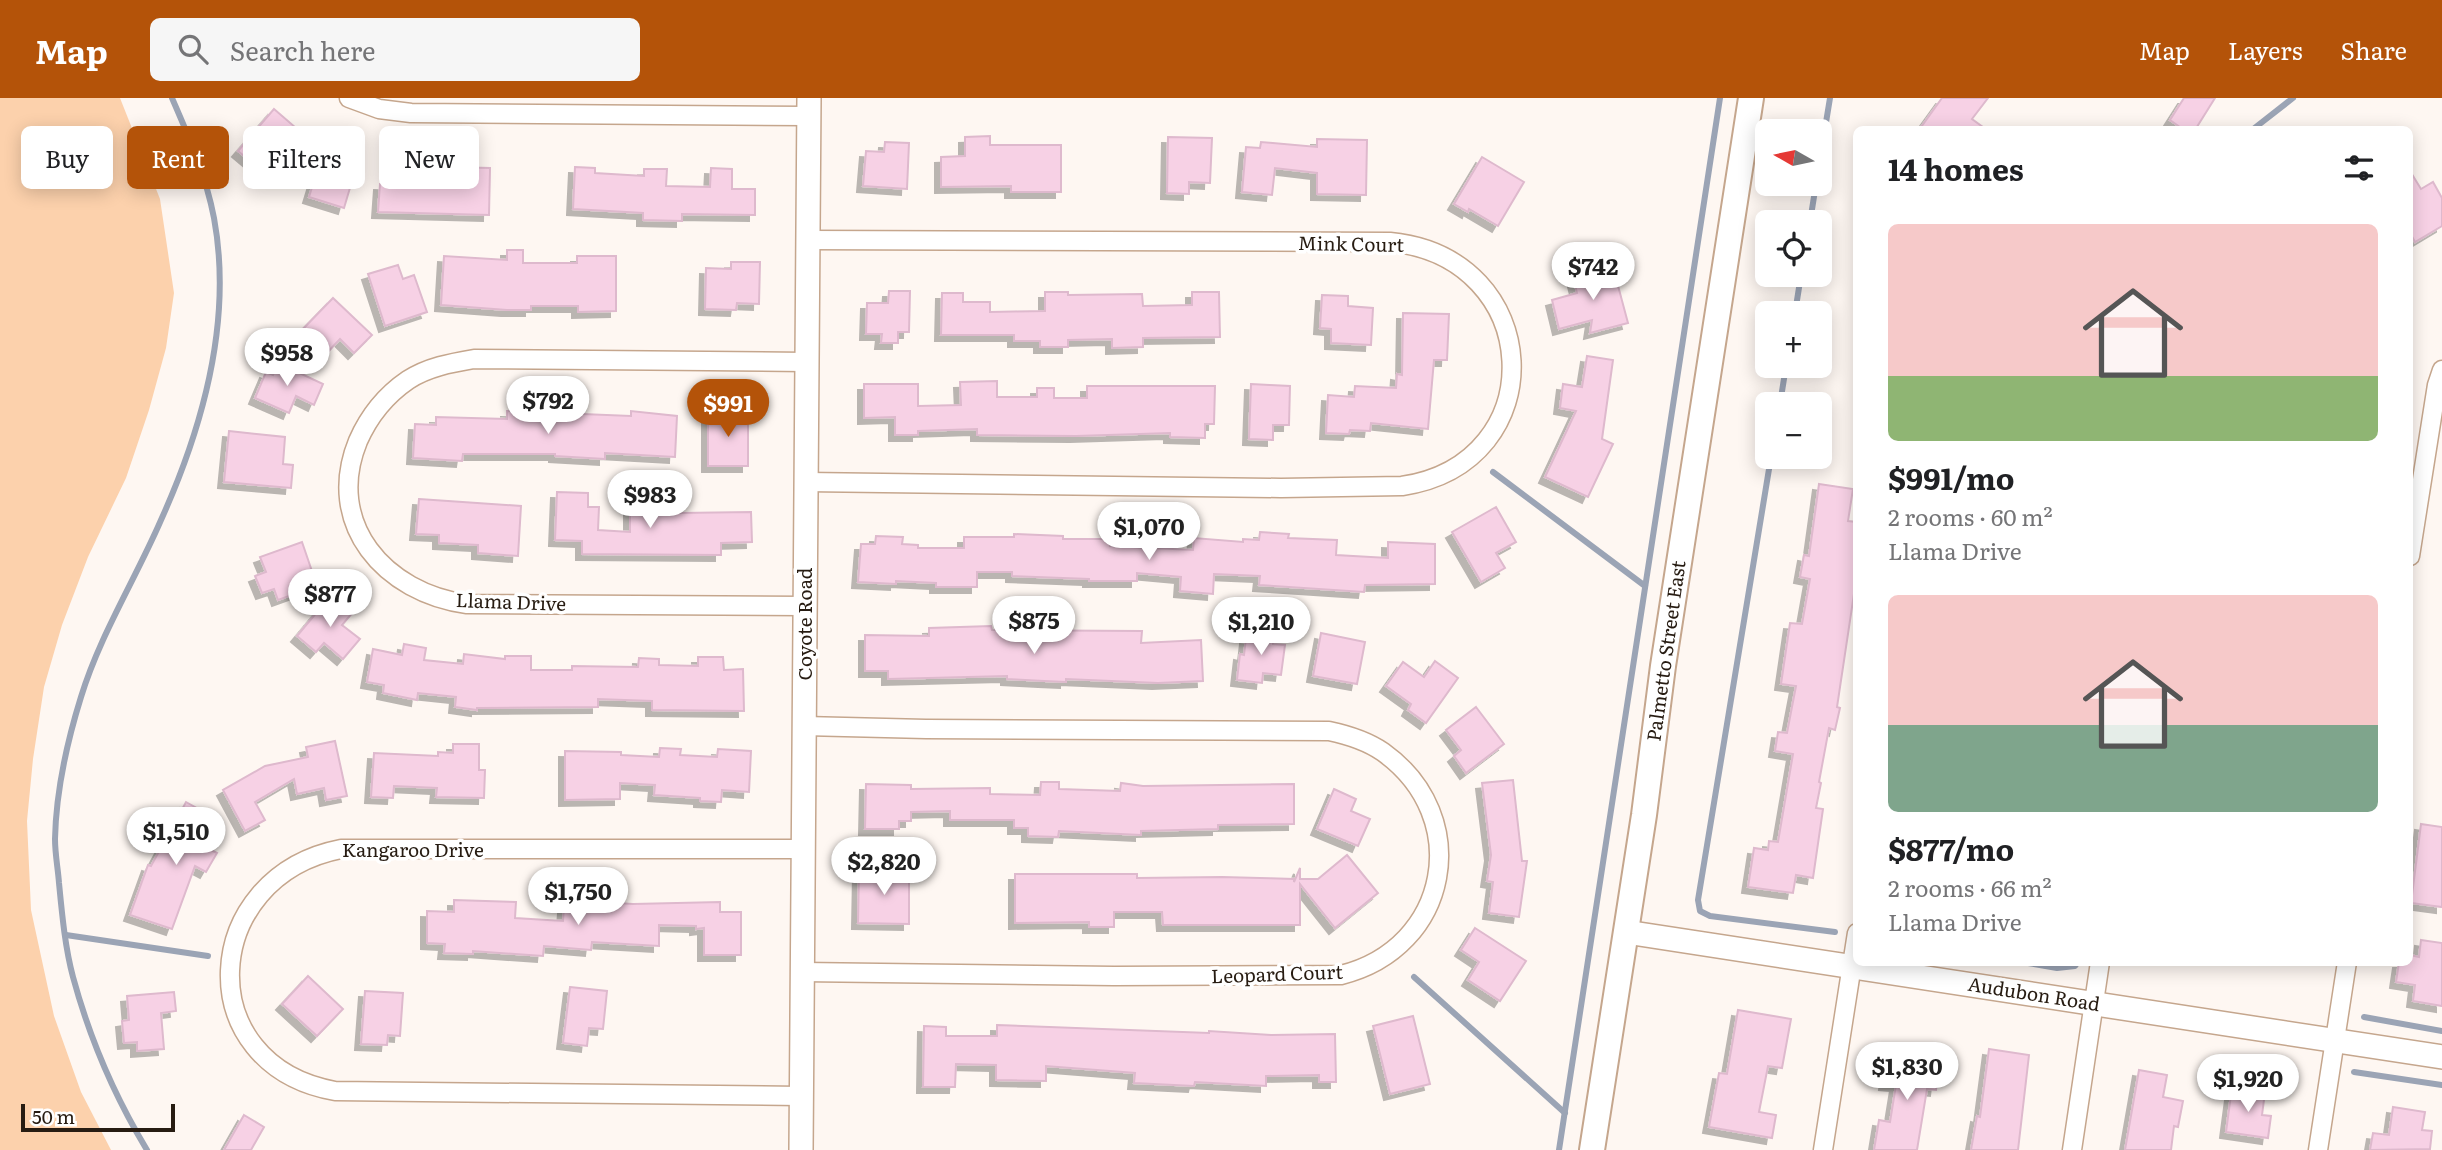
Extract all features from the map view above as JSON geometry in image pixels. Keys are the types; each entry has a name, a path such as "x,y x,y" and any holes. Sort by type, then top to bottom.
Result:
{"main road":[{"name":"Palmetto Street East","path":"1592,1150 1663,666 1751,98"}],"street":[{"path":"349,98 379,109 411,113 808,107"},
{"name":"Coyote Road","path":"801,1150 808,107"},
{"name":"Mink Court","path":"806,482 1281,488 1402,486 1419,483 1451,471 1484,444 1505,407 1511,373 1507,333 1491,297 1479,282 1456,263 1429,249 1410,244 807,240"},
{"name":"Llama Drive","path":"805,606 467,604 432,597 401,581 375,557 365,543 350,511 349,487 354,452 363,429 376,409 392,392 410,379 452,362 474,359 806,362"},
{"path":"2413,537 2437,385 2442,370"},
{"name":"Leopard Court","path":"802,972 1128,976 1340,975 1374,964 1404,943 1420,922 1432,897 1439,863 1438,845 1429,809 1409,776 1382,751 1356,738 1329,731 804,726"},
{"name":"Kangaroo Drive","path":"801,1097 335,1091 317,1088 292,1078 269,1062 246,1035 233,1001 230,965 237,932 260,892 283,871 325,852 341,849 803,849"},
{"name":"Audubon Road","path":"1626,932 2442,1057"},
{"path":"1823,1150 1853,959"},
{"path":"2072,1150 2099,966"},
{"path":"2318,1150 2346,966"}],"shaded area":[{"path":"0,98 120,98 131,126 127,126 127,189 156,189 160,199 174,293 166,348 149,410 126,478 88,557 62,625 44,687 27,821 31,910 54,1016 81,1092 111,1150 0,1150"}],"building":[{"path":"1942,98 1988,98 1972,119 1982,126 1922,126"},
{"path":"2184,98 2215,98 2198,126 2178,126 2170,120"},
{"path":"274,109 294,126 259,126"},
{"path":"990,136 990,145 1061,145 1061,192 1011,192 1011,186 941,187 941,157 965,156 965,137"},
{"path":"1168,137 1212,138 1210,183 1189,182 1189,194 1167,193"},
{"path":"1317,139 1367,140 1366,195 1317,194 1317,173 1275,168 1272,195 1242,192 1246,147 1260,148 1261,142 1317,147"},
{"path":"885,142 909,143 907,189 863,186 866,151 884,152"},
{"path":"1482,157 1524,182 1498,226 1469,209 1468,212 1454,204"},
{"path":"575,167 595,168 595,173 644,176 644,169 667,169 666,186 710,187 711,168 732,169 732,189 755,189 755,215 682,214 682,221 643,220 643,213 573,209"},
{"path":"479,168 490,168 489,215 378,212 380,189 479,189"},
{"path":"2413,176 2421,189 2433,182 2442,198 2442,226 2415,242"},
{"path":"311,189 350,189 344,208 309,197"},
{"path":"507,250 523,250 523,263 577,263 577,256 616,256 616,311 578,312 578,306 531,306 531,310 507,310 441,305 444,256 507,260"},
{"path":"731,262 760,262 759,304 737,303 736,310 705,309 706,268 731,269"},
{"path":"398,265 403,279 414,275 427,312 385,326 368,274"},
{"path":"1613,267 1628,323 1590,333 1592,320 1559,329 1552,300 1577,293 1573,277"},
{"path":"889,291 910,291 909,332 898,332 898,343 881,343 882,334 866,334 867,303 888,303"},
{"path":"1045,292 1068,292 1068,295 1142,294 1143,306 1192,305 1192,292 1219,292 1220,337 1143,338 1143,347 1112,348 1112,339 1068,340 1068,347 1040,347 1040,341 1014,341 1014,335 941,335 942,293 963,293 963,302 990,302 990,312 1045,311"},
{"path":"1322,295 1348,296 1348,306 1373,308 1371,345 1331,343 1331,329 1320,328"},
{"path":"333,298 372,335 354,353 340,339 324,356 300,332"},
{"path":"1403,313 1449,314 1447,360 1434,360 1428,429 1371,423 1370,431 1326,433 1328,395 1354,397 1355,386 1396,388 1397,374 1402,375"},
{"path":"1587,356 1613,360 1602,439 1613,444 1588,497 1545,477 1576,411 1560,408 1563,384 1582,387"},
{"path":"278,363 323,384 314,405 296,396 289,413 255,398 266,372 273,375"},
{"path":"997,381 997,397 1037,397 1037,388 1054,388 1054,398 1087,398 1087,386 1215,386 1214,424 1205,424 1205,438 1170,437 1170,433 977,435 977,429 918,431 918,435 895,435 895,417 864,418 864,384 918,384 918,406 961,405 960,382"},
{"path":"1251,384 1290,386 1289,425 1273,425 1273,440 1249,439"},
{"path":"507,411 631,416 631,411 677,416 675,457 605,453 605,459 555,454 463,454 462,461 413,458 415,424 436,425 436,417 507,419"},
{"path":"708,412 748,412 748,466 708,466"},
{"path":"229,431 285,437 283,464 293,465 291,488 224,482"},
{"path":"1819,484 1853,489 1848,521 1853,522 1853,601 1837,707 1840,708 1835,730 1829,728 1819,782 1821,783 1816,808 1823,809 1813,878 1796,875 1793,893 1748,887 1754,848 1768,850 1769,841 1778,842 1793,754 1775,751 1778,732 1787,733 1796,686 1781,684 1790,623 1802,624 1810,579 1800,577 1804,555 1809,556"},
{"path":"557,492 588,493 588,507 599,507 598,530 630,532 630,507 679,508 679,513 751,512 752,542 721,543 721,555 582,554 582,541 555,540"},
{"path":"419,499 521,506 518,556 478,553 478,545 439,543 439,535 416,534"},
{"path":"1496,507 1516,542 1496,553 1505,568 1481,582 1452,532"},
{"path":"1260,532 1289,534 1288,538 1337,540 1336,555 1388,558 1388,542 1435,544 1435,584 1365,585 1364,592 1259,585 1260,576 1214,574 1213,594 1180,591 1181,577 1137,573 1137,581 1089,581 1012,576 1012,572 977,572 977,587 936,587 936,583 896,581 896,584 858,582 861,544 875,544 876,536 903,537 902,544 918,545 918,548 964,548 964,537 1014,537 1014,534 1063,536 1063,539 1111,539 1110,546 1193,550 1194,538 1243,542 1243,539 1259,540"},
{"path":"302,542 317,586 278,600 274,589 262,593 255,576 266,572 260,557"},
{"path":"332,594 353,612 342,625 360,639 343,659 324,643 316,652 297,636"},
{"path":"991,626 992,630 1142,631 1141,643 1201,640 1203,681 1158,683 1066,679 1066,682 1007,679 1007,676 888,679 888,671 865,671 865,635 929,636 929,628"},
{"path":"1258,628 1275,630 1273,644 1285,645 1281,675 1263,673 1262,683 1237,680 1240,654 1244,655 1246,638 1256,639"},
{"path":"1321,633 1365,642 1357,684 1313,676"},
{"path":"404,644 426,648 424,660 463,664 464,654 505,659 505,656 531,656 531,670 572,670 572,666 638,667 639,658 659,659 659,665 698,666 698,657 723,657 724,670 743,669 744,711 652,710 652,701 598,699 598,707 477,710 455,707 456,697 418,693 417,700 383,693 384,685 367,682 373,649 402,655"},
{"path":"1435,661 1458,678 1426,723 1408,710 1411,704 1386,686 1403,662 1424,677"},
{"path":"1476,707 1504,744 1466,773 1454,756 1461,750 1446,730"},
{"path":"335,741 347,796 326,800 324,788 297,794 294,779 255,802 265,820 245,831 223,790 265,766 308,757 306,747"},
{"path":"453,744 479,744 479,770 485,770 484,798 436,797 437,788 394,786 393,798 371,797 374,753 438,756 438,752 453,753"},
{"path":"660,748 681,749 680,755 717,757 718,749 751,751 749,792 722,790 721,802 700,801 700,798 654,795 655,785 620,783 620,799 565,800 565,751 621,752 621,755 659,757"},
{"path":"1513,780 1522,861 1527,861 1519,917 1489,913 1493,882 1487,881 1491,855 1482,783"},
{"path":"1041,782 1059,782 1059,789 1120,791 1121,783 1143,786 1294,784 1294,824 1218,825 1218,829 1141,831 1141,835 1059,831 1058,837 1028,836 1028,828 1014,828 1014,820 950,820 950,811 911,812 911,821 899,821 899,829 865,829 866,784 911,785 911,789 990,788 990,794 1040,795"},
{"path":"1334,789 1356,799 1351,811 1370,819 1358,846 1317,829"},
{"path":"186,802 220,821 205,847 217,853 206,872 195,866 172,929 130,915 148,865 151,866"},
{"path":"2421,824 2442,827 2442,907 2413,903"},
{"path":"1347,855 1378,893 1335,928 1300,884 1300,925 1163,925 1162,912 1114,912 1114,927 1089,927 1089,922 1015,923 1015,874 1137,874 1137,878 1222,877 1294,879 1294,882 1300,868 1300,879 1318,879"},
{"path":"859,870 909,871 909,924 858,923"},
{"path":"454,900 516,902 515,918 563,921 564,907 584,908 585,901 633,904 720,902 720,912 741,912 741,955 704,955 704,928 659,925 659,946 592,942 591,950 544,946 543,956 473,951 473,954 444,953 445,944 427,943 427,911 454,912"},
{"path":"1475,928 1526,961 1500,1001 1468,980 1479,962 1461,950"},
{"path":"2421,940 2442,943 2442,1006 2413,1001 2415,985 2396,982 2398,966 2413,966 2413,956 2419,957"},
{"path":"308,976 343,1009 317,1036 282,1004"},
{"path":"570,987 607,991 603,1029 589,1028 587,1046 563,1043"},
{"path":"365,991 403,993 400,1036 388,1035 387,1045 361,1044"},
{"path":"174,992 176,1011 161,1013 164,1049 137,1051 137,1042 124,1043 122,1021 129,1020 127,996"},
{"path":"1738,1010 1791,1019 1782,1068 1768,1066 1759,1112 1776,1115 1772,1138 1709,1127 1719,1073 1727,1074"},
{"path":"1413,1016 1430,1084 1390,1094 1373,1026"},
{"path":"997,1025 1271,1035 1335,1034 1336,1082 1319,1082 1319,1075 1266,1076 1266,1086 1195,1082 1194,1086 1134,1083 1135,1073 1046,1066 1046,1081 996,1080 996,1065 956,1064 955,1087 923,1087 924,1026 946,1027 946,1036 997,1036"},
{"path":"1989,1049 2029,1055 2018,1150 1971,1150 1977,1116 1980,1117"},
{"path":"1906,1053 1940,1057 1936,1090 1927,1089 1917,1150 1874,1150 1879,1120 1890,1122 1896,1085 1885,1084 1888,1063 1905,1065"},
{"path":"2139,1070 2167,1075 2163,1097 2183,1101 2178,1127 2174,1126 2171,1150 2125,1150"},
{"path":"2232,1087 2265,1092 2262,1115 2271,1116 2268,1138 2226,1132"},
{"path":"2393,1107 2425,1112 2422,1130 2432,1131 2430,1149 2370,1150 2373,1133 2389,1135"},
{"path":"244,1115 264,1127 251,1150 224,1150"}],"waterway":[{"path":"147,1150 114,1088 79,999 66,942 55,839 63,767 81,697 98,652 151,542 190,448 201,411 217,334 219,257 211,202 191,142 172,98"},
{"path":"1559,1150 1720,98"},
{"path":"1827,119 1830,98"},
{"path":"2257,126 2293,98"},
{"path":"1812,210 1814,196"},
{"path":"1797,301 1799,287"},
{"path":"1782,392 1784,378"},
{"path":"1769,469 1698,900 1700,911 1710,916 1835,932"},
{"path":"1493,472 1645,586"},
{"path":"66,935 208,956"},
{"path":"2045,966 2075,966"},
{"path":"1414,977 1565,1113"},
{"path":"2364,1017 2442,1031"},
{"path":"2354,1072 2442,1085"}]}
